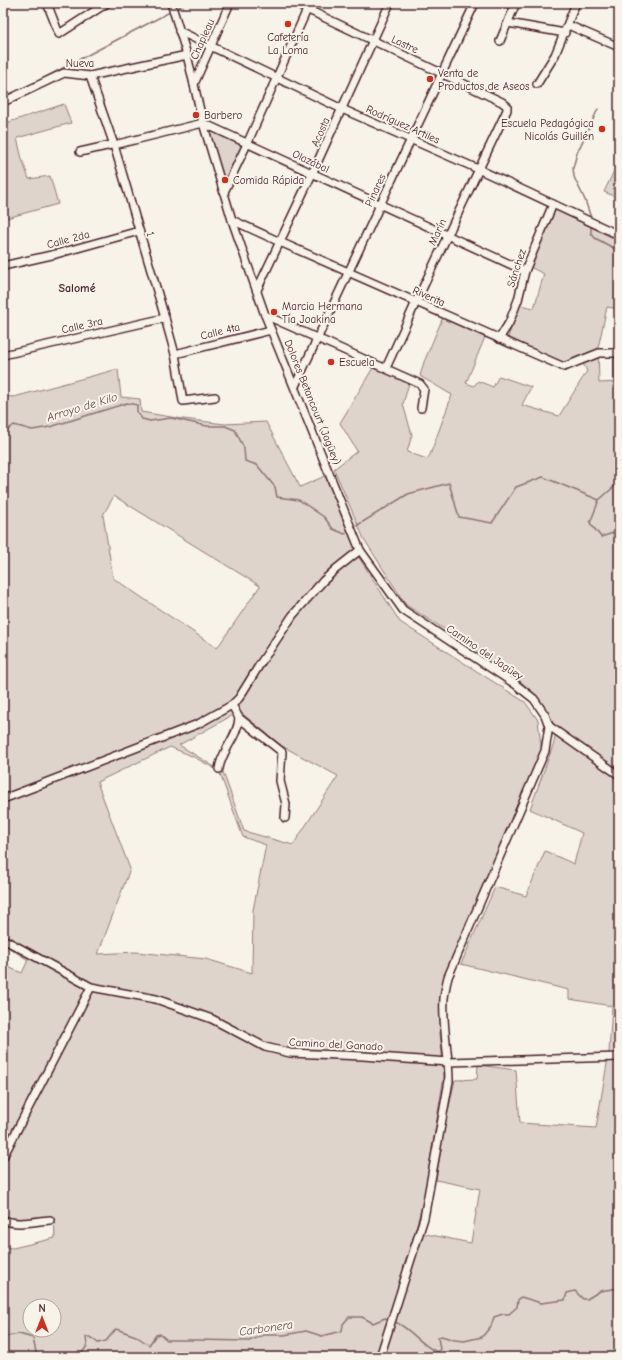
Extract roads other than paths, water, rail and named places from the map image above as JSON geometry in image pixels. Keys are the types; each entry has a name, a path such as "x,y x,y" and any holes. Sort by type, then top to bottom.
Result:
{"street":[{"path":"47,3 59,34 107,3"},
{"name":"Chapleau","path":"194,84 230,3"},
{"name":"Lastre","path":"294,3 309,6 373,41 502,102 507,106"},
{"name":"Acosta","path":"257,290 390,3"},
{"path":"500,41 516,3"},
{"path":"537,84 555,55 576,3"},
{"name":"Pinares","path":"295,386 442,74 472,4"},
{"path":"224,192 309,6"},
{"name":"Dolores Betancourt (Jagüey)","path":"173,7 187,55 203,123 232,220 265,315 354,533"},
{"path":"508,23 564,33"},
{"path":"568,25 619,47"},
{"name":"Rodríguez Artiles","path":"179,31 342,109 478,169 619,235"},
{"name":"Nueva","path":"3,102 64,73 90,76 187,55"},
{"name":"1","path":"90,76 114,145 165,318 175,354 183,401 215,397"},
{"name":"Marín","path":"386,368 478,169 507,110 507,106"},
{"path":"80,152 203,123"},
{"name":"Olazábal","path":"203,123 312,174 381,204 525,272"},
{"name":"Sánchez","path":"499,339 509,323 518,300 525,272 553,204"},
{"name":"Riverita","path":"232,220 564,368 599,353 619,353"},
{"name":"Calle 2da","path":"3,266 56,254 139,231"},
{"path":"265,315 420,384 424,389 421,408"},
{"name":"Calle 3ra","path":"3,355 165,318"},
{"name":"Calle 4ta","path":"175,354 271,330"},
{"name":"Camino del Jagüey","path":"354,533 360,550 402,610 515,684 534,699 545,715 549,726 619,775"},
{"path":"3,799 198,724 232,705 239,698 294,614 323,580 360,550"},
{"path":"232,705 239,718 282,752 280,781 286,804 285,818"},
{"path":"219,769 220,762 238,728 239,718"},
{"path":"380,1357 424,1218 449,1081 444,999 448,977 545,751 549,726"},
{"name":"Camino del Ganado","path":"3,939 91,987 156,999 212,1019 265,1047 290,1053 449,1062 619,1057"},
{"path":"3,1157 91,987"},
{"path":"3,1220 11,1223 50,1220"}],"waterway":[{"path":"175,9 186,3"},
{"path":"23,89 170,12"},
{"path":"591,218 585,200 574,177 573,168 577,153 598,109"},
{"path":"591,224 591,233 595,238 619,251"},
{"path":"615,350 619,318"},
{"path":"614,355 614,377 619,385"},
{"name":"Arroyo de Kilo","path":"3,431 6,431 14,425 32,430 50,427 127,403 137,405 137,412 142,419 150,421 171,418 207,426 225,426 235,430 244,448 245,461 257,465 275,487 277,497 299,500 324,517 333,529 345,534 350,530"},
{"path":"599,500 616,485 619,445"},
{"name":"Arroyo de Kilo","path":"353,528 408,494 449,483 459,517 492,523 516,487 543,477 599,500 590,523 601,537 619,531"},
{"name":"Carbonera","path":"393,1321 405,1327 425,1345 437,1352 440,1349 438,1338 441,1336 464,1341 482,1337 491,1326 494,1317 509,1314 517,1307 518,1300 521,1297 541,1303 565,1300 567,1293 575,1291 583,1299 587,1299 600,1291 619,1288"},
{"name":"Carbonera","path":"69,1357 81,1354 87,1346 86,1337 90,1337 98,1343 106,1341 116,1329 136,1336 149,1345 156,1335 160,1334 167,1340 249,1341 264,1335 284,1335 306,1331 322,1336 342,1331 343,1324 349,1317 362,1317 373,1323 385,1318 390,1320"},
{"name":"Carbonera","path":"3,1337 19,1334 33,1338 37,1357"}],"place":[{"name":"Cafetería La Loma","path":"288,24"},
{"name":"Venta de Productos de Aseos","path":"430,79"},
{"name":"Barbero","path":"196,115"},
{"name":"Escuela Pedagógica Nicolás Guillén","path":"602,129"},
{"name":"Comida Rápida","path":"225,180"},
{"name":"Marcia Hermana Tía Joakina","path":"274,312"},
{"name":"Escuela","path":"331,362"}],"district":[{"name":"Salomé","path":"77,288"}]}
